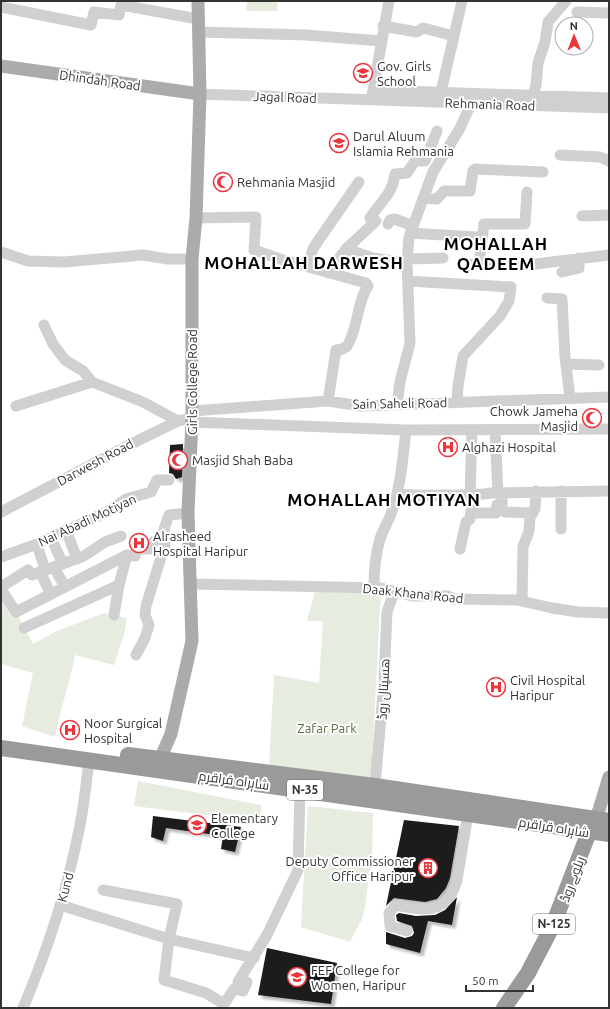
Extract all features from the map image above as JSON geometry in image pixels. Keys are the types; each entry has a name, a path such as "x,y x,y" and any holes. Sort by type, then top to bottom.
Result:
{"highway":[{"name":"شاہراہ قراقرم","path":"1,739 375,786 598,824 609,834"},
{"name":"شاہراہ قراقرم","path":"1,748 300,789 468,814 598,824"},
{"name":"ریلوے روڈ","path":"504,1008 528,973 553,926 598,824"}],"main road":[{"name":"Girls College Road","path":"160,759 171,734 192,641 188,513 192,417 192,259 196,218 200,94 198,1"},
{"name":"Dhindah Road","path":"1,66 200,94"},
{"path":"598,824 609,776"}],"street":[{"path":"389,1 383,26 372,95 441,92 609,98"},
{"path":"441,92 462,1"},
{"path":"533,95 536,85 538,63 545,42 548,22 566,1"},
{"path":"1,7 91,25 94,12 119,15 121,5 198,25 381,41"},
{"path":"577,12 609,12"},
{"path":"383,26 417,32 423,28 454,36"},
{"name":"Jagal Road","path":"200,94 372,95"},
{"name":"Rehmania Road","path":"372,95 471,104 609,108"},
{"path":"398,405 400,382 410,343 407,261 411,230 433,172 459,130 471,104"},
{"path":"328,273 346,249 376,220 370,218 378,205 388,195 394,186 395,174 407,173 416,161 425,161 437,131"},
{"path":"560,155 600,157 609,161"},
{"path":"423,198 437,198 444,191 470,191 473,171 475,170 543,172"},
{"path":"308,266 313,249 318,240 359,182"},
{"path":"527,192 525,224 484,224 475,264 527,265 609,255"},
{"path":"582,216 609,215"},
{"path":"196,218 256,217 254,250 280,259 366,283 368,286 364,291 347,346 342,350 336,350 328,401"},
{"path":"388,224 390,220 395,219 411,230 476,237"},
{"path":"346,249 373,258 407,261 443,258"},
{"path":"1,252 28,261 64,262 144,255 168,259 192,259"},
{"path":"562,272 579,268 580,258"},
{"path":"408,281 512,287 509,301 500,316 463,356 457,402"},
{"path":"547,298 562,299 566,364 570,398"},
{"path":"44,325 53,344 65,360 83,371 92,382 143,402 178,421"},
{"path":"566,364 599,365"},
{"path":"16,406 92,382"},
{"name":"Sain Saheli Road","path":"192,417 328,401 360,406 609,397"},
{"name":"Sain Saheli Road","path":"192,417 406,430 609,429"},
{"name":"Darwesh Road","path":"1,512 137,441 178,421 192,417"},
{"path":"374,588 375,559 380,538 392,511 397,494 406,430"},
{"path":"460,549 466,522 470,519 471,513 472,500 470,496 472,430"},
{"path":"471,513 496,513 497,505 502,504 494,430"},
{"name":"Nai Abadi Motiyan","path":"1,557 51,538 107,512 126,499 151,492 157,480 169,480"},
{"path":"397,494 420,496 470,496 536,491 609,491"},
{"path":"522,601 523,547 535,509 536,491"},
{"path":"561,491 561,529"},
{"path":"505,512 533,513"},
{"path":"136,655 145,638 149,625 145,616 146,606 166,541 164,529 168,515 188,513"},
{"path":"66,530 77,559"},
{"path":"121,536 105,542 77,559 32,575 28,570 1,588 16,612 127,556 135,556 137,549 149,549 154,541 166,541"},
{"path":"51,538 51,594"},
{"path":"37,544 50,568 65,587"},
{"path":"114,615 119,585 127,556"},
{"name":"Daak Khana Road","path":"191,584 381,588 412,596 448,596 454,599 522,601 571,611 609,613"},
{"path":"24,628 119,585"},
{"name":"ھسپتال روڈ","path":"375,786 383,694 387,612 394,592"},
{"name":"Kund","path":"23,1008 40,970 60,905 80,830 89,760"},
{"path":"104,890 177,904 169,939 164,980 206,993 224,1004 234,989 243,991 247,982 238,982 254,958 280,912 298,870 300,789"},
{"path":"407,931 390,926 389,914 396,905 421,910 432,909 446,902 454,890 457,880 468,814"},
{"path":"60,905 169,939 254,958"}],"green space":[{"path":"247,1 278,1 277,11 246,11"},
{"name":"Zafar Park","path":"316,587 381,589 371,780 269,766 274,675 319,683 323,621 307,621"},
{"path":"1,589 16,612 33,644 57,631 104,613 127,618 124,634 114,665 75,655 55,737 22,726 33,673 1,664"},
{"path":"138,781 261,805 261,822 134,806"},
{"path":"308,806 373,813 372,854 365,907 362,919 350,942 301,927"}],"building":[{"name":"Masjid Shah Baba","path":"183,444 182,477 176,479 173,474 169,473 170,445"},
{"path":"153,816 241,827 235,852 221,849 223,836 166,828 163,841 151,837"},
{"path":"404,820 459,826 450,878 446,888 437,899 425,902 394,898 386,906"},
{"path":"457,897 452,925 428,921 420,953 386,944 386,932 405,938 412,936 414,933 412,926 397,921 396,915 399,913 416,916 435,915 445,910"},
{"path":"267,948 337,963 331,1004 258,995"}],"place":[{"name":"Gov. Girls School","path":"363,73"},
{"name":"Darul Aluum Islamia Rehmania","path":"339,143"},
{"name":"Rehmania Masjid","path":"223,182"},
{"name":"Chowk Jameha Masjid","path":"592,418"},
{"name":"Alghazi Hospital","path":"448,447"},
{"name":"Masjid Shah Baba","path":"178,460"},
{"name":"Alrasheed Hospital Haripur","path":"139,543"},
{"name":"Civil Hospital Haripur","path":"496,687"},
{"name":"Noor Surgical Hospital","path":"70,730"},
{"name":"Elementary College","path":"197,825"},
{"name":"Deputy Commissioner Office Haripur","path":"428,868"},
{"name":"FEF College for Women, Haripur","path":"297,977"}],"district":[{"name":"MOHALLAH QADEEM","path":"496,254"},
{"name":"MOHALLAH DARWESH","path":"304,263"},
{"name":"MOHALLAH MOTIYAN","path":"384,500"}]}
